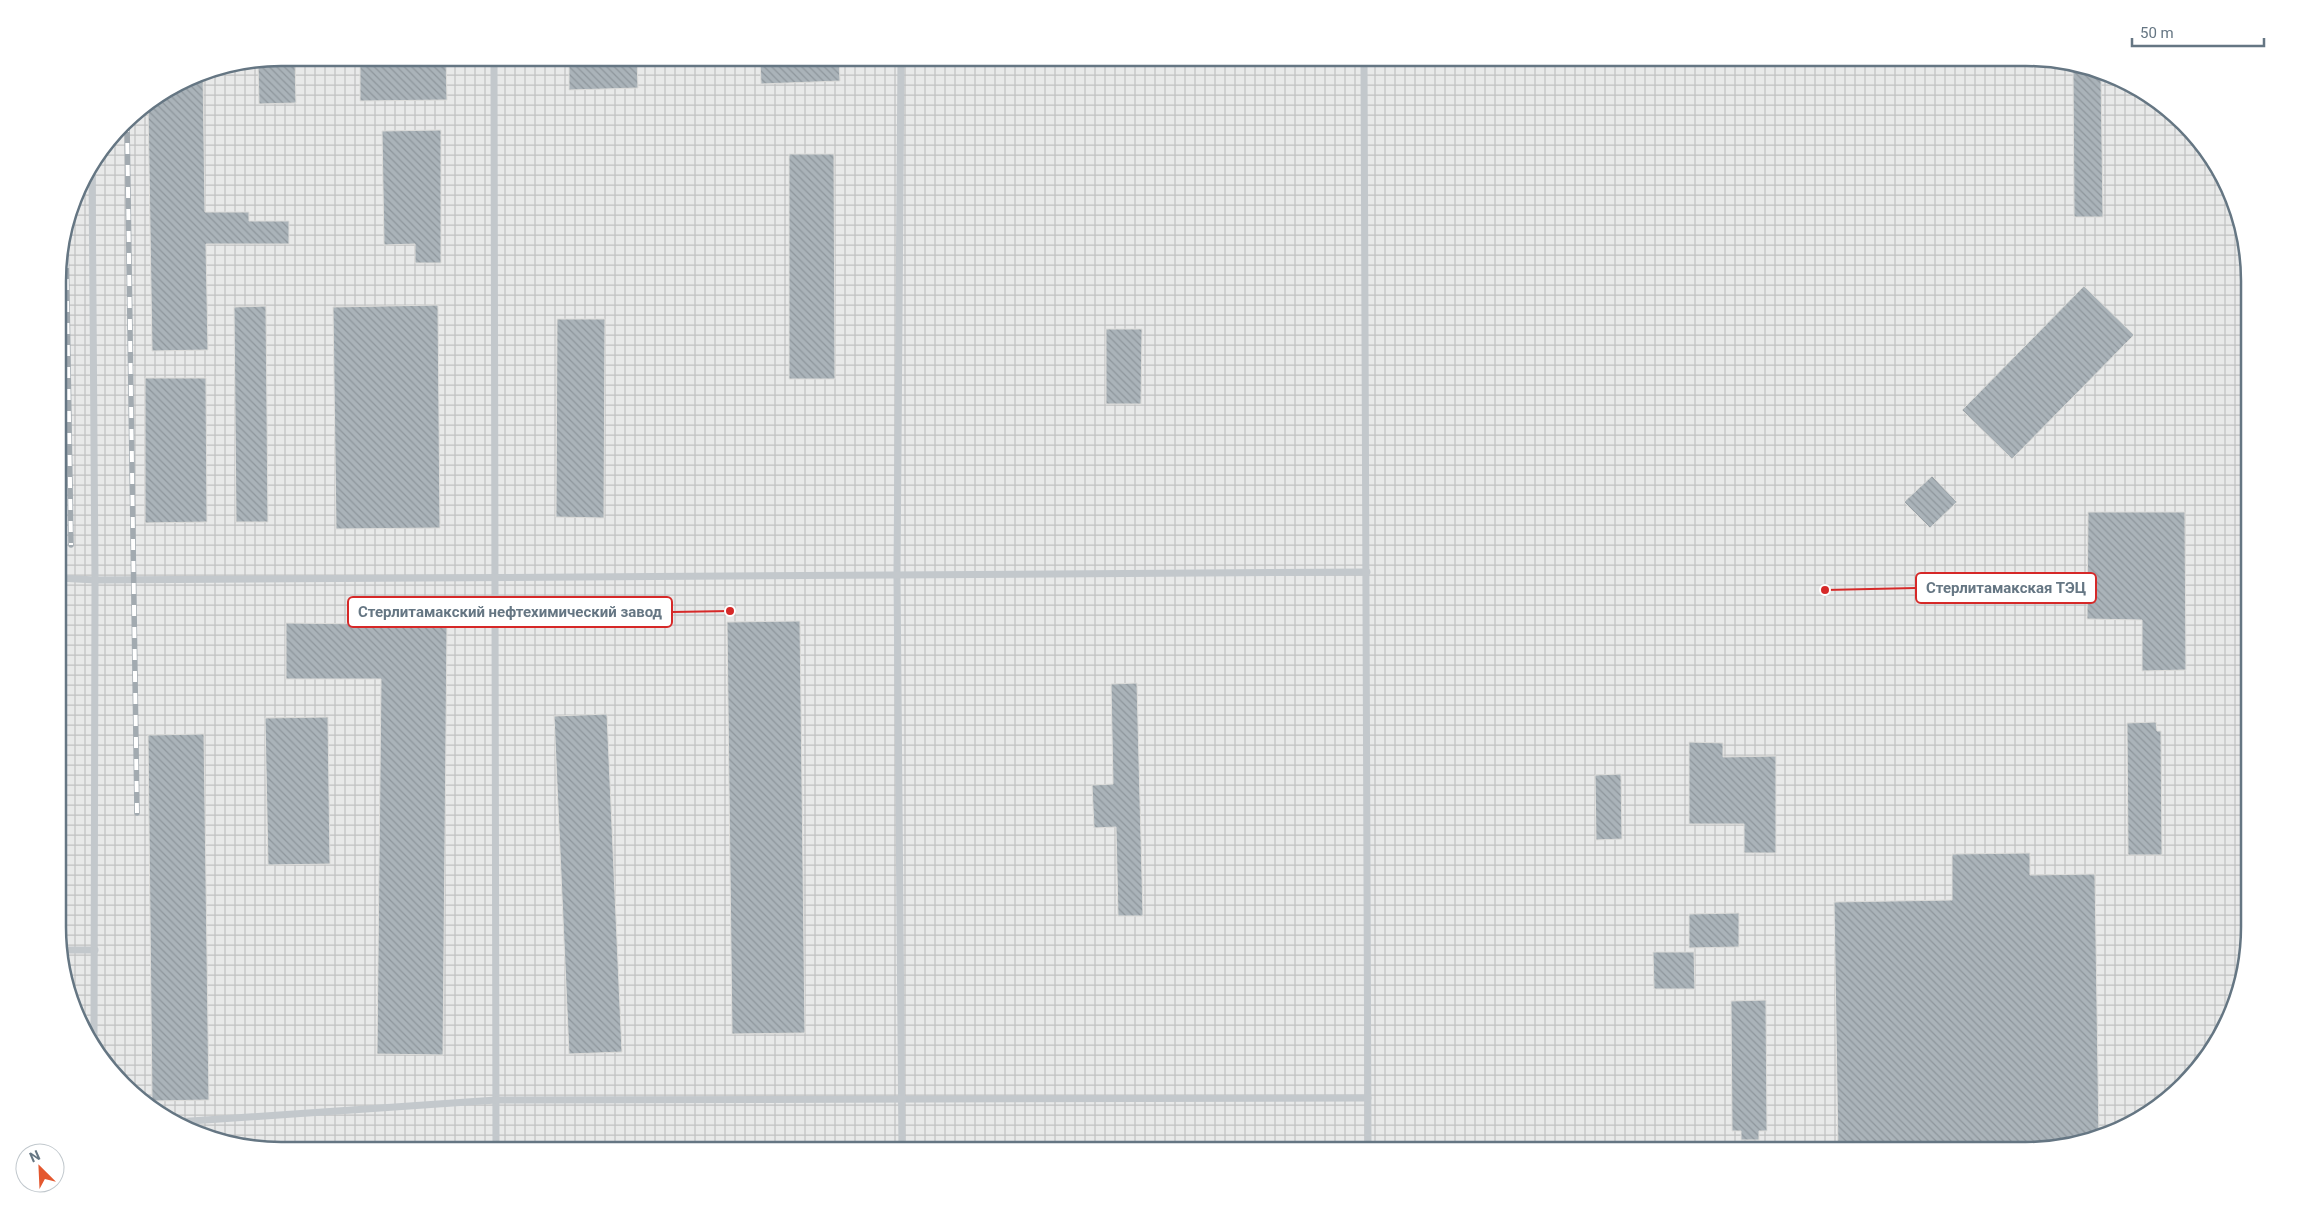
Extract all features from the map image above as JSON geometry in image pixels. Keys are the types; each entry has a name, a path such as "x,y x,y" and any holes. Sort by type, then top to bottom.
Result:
{"lane":[{"path":"494,66 496,1142"},
{"path":"901,66 896,575 902,1142"},
{"path":"1364,66 1368,1142"},
{"path":"92,179 96,580 94,1032"},
{"path":"66,578 96,580 1367,572"},
{"path":"68,950 94,950"},
{"path":"189,1121 496,1100 1368,1098"}],"shaded area":[{"path":"2026,66 2068,70 2121,88 2157,111 2178,129 2196,150 2219,186 2229,212 2239,253 2241,281 2241,927 2237,969 2219,1022 2196,1058 2178,1079 2157,1097 2133,1113 2095,1130 2068,1138 2026,1142 281,1142 239,1138 186,1120 150,1097 129,1079 111,1058 88,1022 78,996 68,955 66,927 66,281 68,253 78,212 88,186 111,150 129,129 150,111 186,88 239,70 267,67"}],"building":[{"path":"295,66 296,103 259,104 258,68"},
{"path":"360,66 446,66 447,100 360,101"},
{"path":"569,66 637,66 638,88 569,90"},
{"path":"760,66 839,66 840,81 761,84"},
{"path":"2073,72 2101,80 2103,217 2074,217"},
{"path":"203,81 205,212 249,212 249,221 289,221 289,244 206,244 208,350 152,351 148,113 186,88"},
{"path":"441,130 441,263 415,263 415,244 384,245 382,131"},
{"path":"789,154 834,154 835,379 789,379"},
{"path":"2084,286 2134,335 2012,459 1962,410"},
{"path":"438,305 440,528 336,529 333,307"},
{"path":"266,306 268,522 236,522 234,307"},
{"path":"557,319 605,319 604,518 556,517"},
{"path":"1106,329 1142,329 1141,404 1106,404"},
{"path":"145,378 206,378 207,522 145,523"},
{"path":"1932,476 1957,502 1930,528 1904,502"},
{"path":"2088,512 2185,512 2186,670 2142,671 2142,620 2087,619"},
{"path":"800,621 805,1033 732,1034 727,622"},
{"path":"286,623 447,625 443,1055 377,1054 381,679 286,679"},
{"path":"1137,683 1143,916 1118,916 1116,827 1094,828 1092,785 1113,784 1111,684"},
{"path":"607,714 622,1052 569,1054 554,716"},
{"path":"328,717 330,864 268,865 265,718"},
{"path":"2156,722 2157,731 2161,731 2162,855 2128,855 2127,723"},
{"path":"204,734 209,1100 156,1101 152,1098 148,735"},
{"path":"1689,742 1723,743 1723,757 1776,756 1776,853 1744,853 1744,824 1689,824"},
{"path":"1621,774 1622,839 1596,840 1595,775"},
{"path":"2030,853 2030,875 2095,874 2099,1129 2068,1138 2026,1142 1838,1142 1834,902 1952,900 1952,854"},
{"path":"1739,913 1739,947 1689,948 1689,914"},
{"path":"1653,952 1694,952 1695,989 1654,989"},
{"path":"1766,1000 1767,1131 1759,1131 1759,1140 1741,1140 1741,1131 1732,1131 1731,1001"}],"railway":[{"path":"127,131 137,813"},
{"path":"67,273 71,545"}],"place":[{"name":"Стерлитамакская ТЭЦ","path":"1825,590"},
{"name":"Стерлитамакский нефтехимический завод","path":"730,611"}]}
